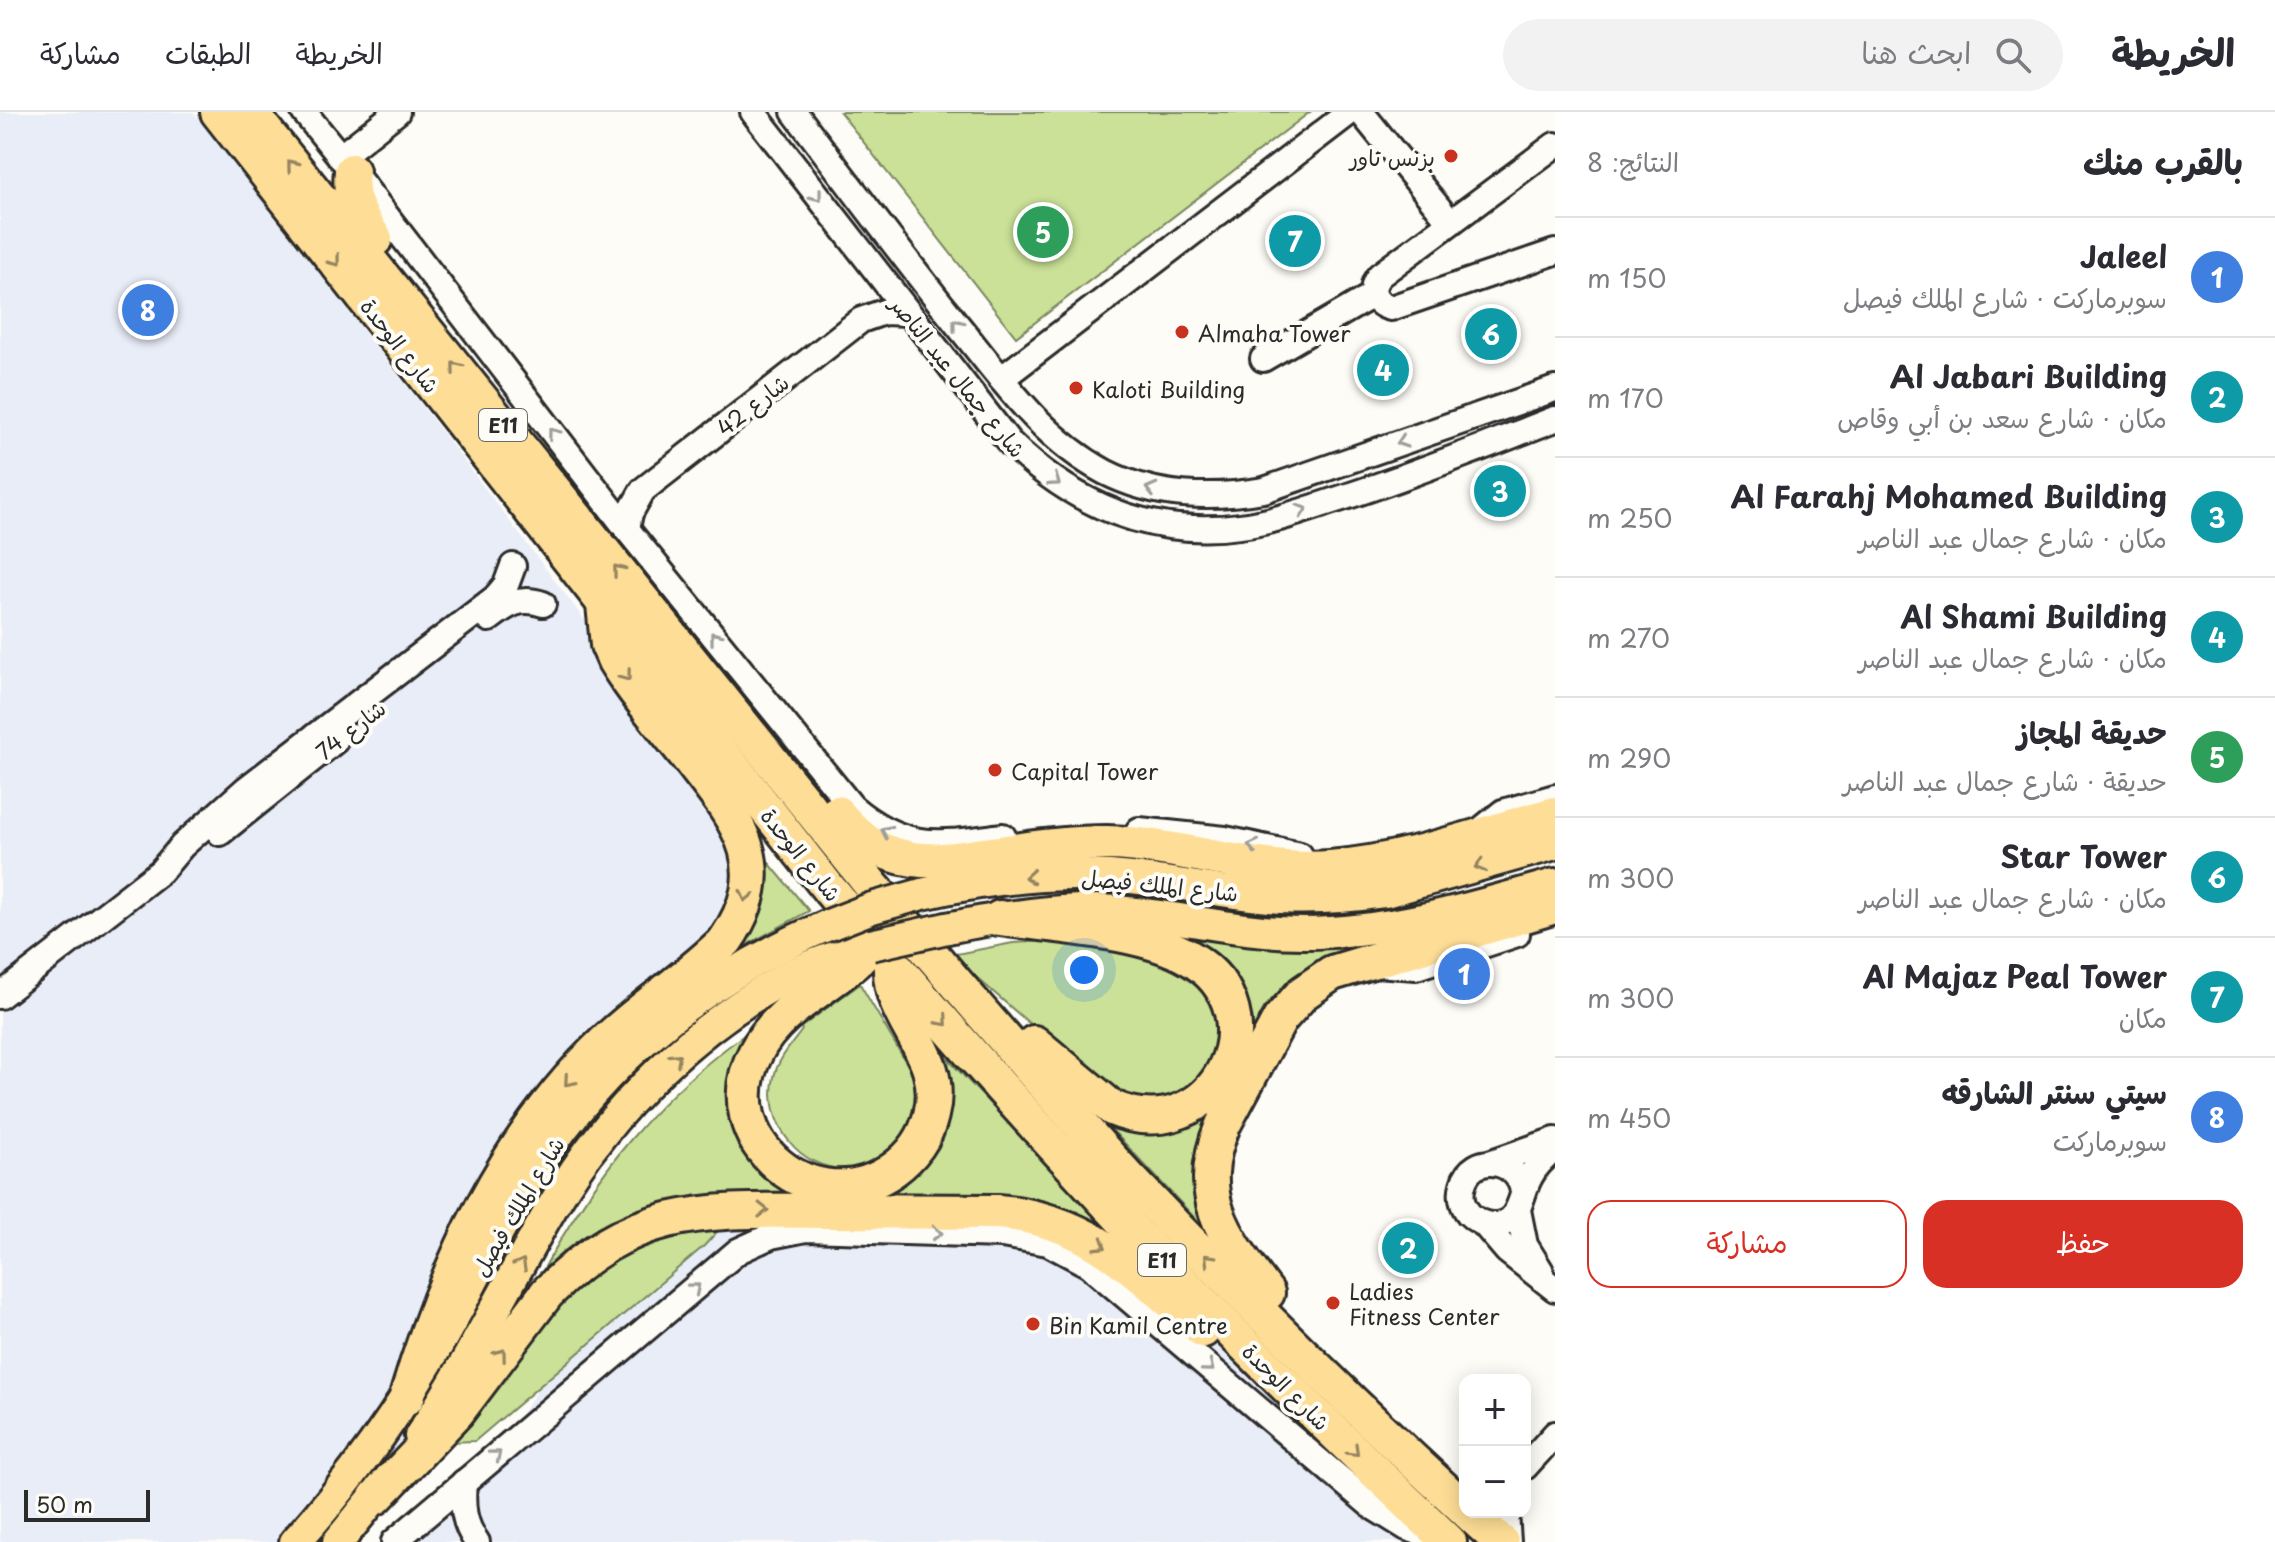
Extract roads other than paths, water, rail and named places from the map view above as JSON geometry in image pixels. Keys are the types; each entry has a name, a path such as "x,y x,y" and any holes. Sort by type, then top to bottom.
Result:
{"highway":[{"name":"شارع الوحدة","path":"218,112 881,954 1105,1202 1281,1381 1448,1541"},
{"name":"شارع الوحدة","path":"250,112 872,886 1127,1176 1352,1405 1459,1499"},
{"path":"346,164 356,210 378,244 398,295"},
{"path":"407,1397 435,1309 473,1225 509,1159 553,1099 603,1043 726,940 740,916 748,890 748,854 735,819 615,661 608,645 604,604"},
{"path":"755,740 783,754 866,843 897,855 940,861 1059,845 1110,843 1280,868 1332,868 1399,857 1555,814"},
{"path":"1352,1405 1224,1234 1213,1204 1210,1172 1212,1155 1223,1125 1280,1019 1290,1005 1324,977 1348,966 1410,952 1555,906"},
{"path":"986,1016 1032,1043 1112,1108 1140,1117 1169,1115 1196,1104 1224,1073 1233,1046 1229,1005 1215,979 1192,959 1165,947 1134,939 1000,918"},
{"path":"881,954 894,998 922,1046 932,1072 934,1100 927,1128 913,1153 879,1178 840,1188 800,1180 777,1165 753,1133 745,1091 751,1063 765,1038 802,1001 850,969 881,954"},
{"path":"376,1497 457,1412 547,1293 563,1277 618,1238 660,1221 704,1211 998,1212 1052,1221 1101,1244 1214,1340 1281,1381"},
{"name":"شارع الوحدة","path":"1478,1518 1501,1542"}],"main road":[{"name":"شارع الملك فيصل","path":"295,1542 371,1449 407,1397 524,1185 550,1146 598,1086 641,1043 713,985 752,961 872,908 922,894 991,881 1070,875 1149,880 1281,898 1359,896 1385,892 1555,844"},
{"name":"شارع الملك فيصل","path":"338,1542 376,1497 441,1405 554,1203 611,1125 677,1056 716,1023 797,972 826,959 881,954 947,928 1000,918 1075,910 1113,911 1251,930 1327,933 1404,923 1555,884"}],"street":[{"path":"304,112 627,529 852,807 871,823 892,835 915,842 940,843 1060,830 1166,832 1225,839 1358,865"},
{"path":"346,164 397,112"},
{"name":"شارع جمال عبد الناصر","path":"753,112 1009,442 1058,484 1115,513 1177,527 1240,526 1272,520 1388,482 1555,419"},
{"path":"768,112 801,151 811,150 817,142"},
{"name":"شارع جمال عبد الناصر","path":"794,112 921,279 1041,426 1079,456 1107,473 1137,485 1189,496 1232,495 1264,490 1555,389"},
{"path":"1001,379 1350,112"},
{"path":"1361,112 1450,222"},
{"path":"1555,145 1380,275 1373,295 1377,302 1391,308 1555,252"},
{"path":"852,242 858,230 865,229 906,277 921,279"},
{"path":"861,320 872,294 871,267"},
{"path":"1263,359 1373,295"},
{"name":"شارع 42","path":"627,529 630,513 643,490 861,320 884,312 908,313"},
{"path":"1388,482 1405,462 1461,442 1465,433 1455,424"},
{"path":"600,495 617,496 643,490"},
{"name":"شارع 74","path":"161,871 182,846 246,789 495,598 506,585 513,566"},
{"name":"شارع 74","path":"0,996 161,871 191,856 504,607 525,600 543,604"},
{"path":"1474,836 1503,812 1555,797"},
{"path":"1366,962 1416,967 1555,922"},
{"path":"1492,1162 1505,1165 1516,1173 1525,1245 1555,1289 1507,1251 1484,1224 1470,1216 1461,1194 1465,1178 1477,1167 1555,1140"},
{"path":"1484,1224 1500,1224 1521,1201 1538,1165 1555,1149"},
{"path":"394,1542 738,1251 771,1236 806,1229 1002,1235 1048,1243 1089,1265 1373,1507 1407,1528 1448,1541"},
{"path":"1531,1460 1555,1434"},
{"path":"464,1482 463,1508 473,1537"},
{"path":"1506,1518 1508,1542"},
{"path":"415,1524 443,1524 473,1537"}],"place":[{"name":"بزنس تاور","path":"1451,156"},
{"name":"حديقة المجاز","path":"1043,232"},
{"name":"Al Majaz Peal Tower","path":"1295,241"},
{"name":"سيتي سنتر الشارقه","path":"148,310"},
{"name":"Almaha Tower","path":"1182,332"},
{"name":"Star Tower","path":"1491,334"},
{"name":"Al Shami Building","path":"1383,370"},
{"name":"Kaloti Building","path":"1076,388"},
{"name":"Al Farahj Mohamed Building","path":"1500,491"},
{"name":"Capital Tower","path":"995,770"},
{"name":"Jaleel","path":"1464,974"},
{"name":"Al Jabari Building","path":"1408,1248"},
{"name":"Ladies Fitness Center","path":"1333,1303"},
{"name":"Bin Kamil Centre","path":"1033,1324"}]}
